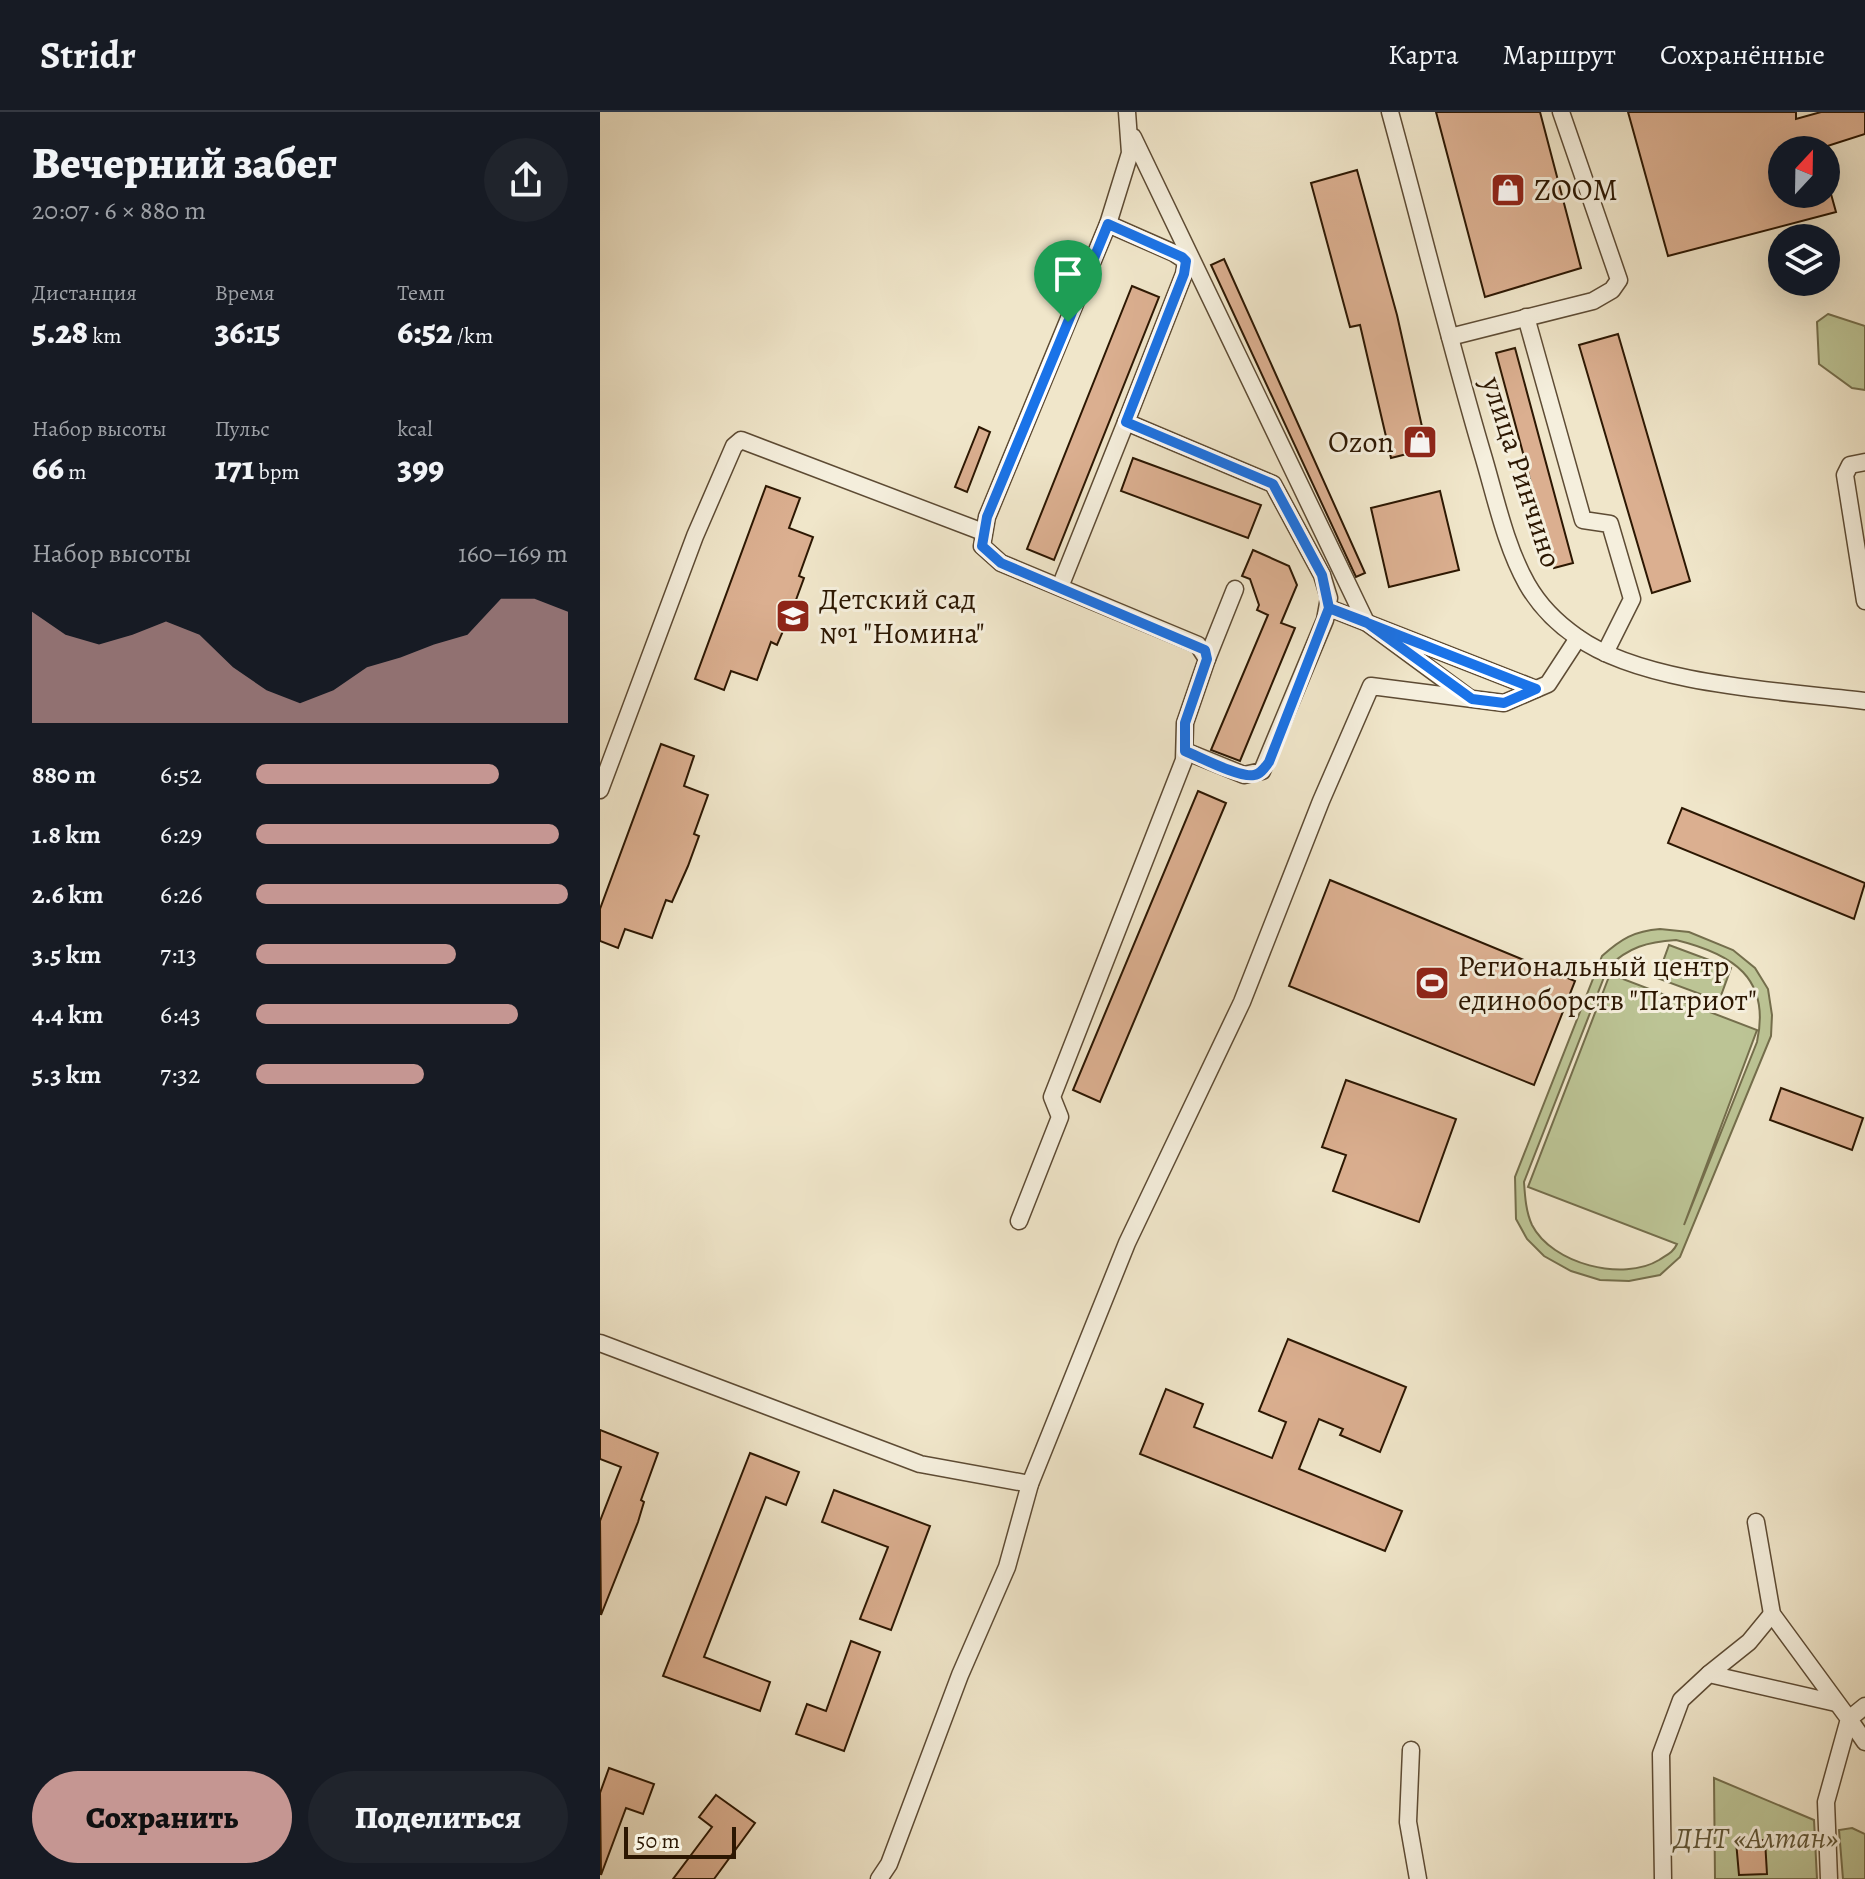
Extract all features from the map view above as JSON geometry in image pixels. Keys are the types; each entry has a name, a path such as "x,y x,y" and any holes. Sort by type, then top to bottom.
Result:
{"street":[{"path":"1127,112 1131,132 1130,153 1108,224 983,532 982,546 988,554 1198,645 1207,659"},
{"name":"улица Ринчино","path":"1390,112 1507,535 1527,584 1552,616 1578,638 1605,653 1665,673 1865,701"},
{"path":"1450,337 1593,301 1612,290 1619,280 1561,112"},
{"path":"1131,132 1366,622 1472,699"},
{"path":"1060,587 1184,274 1186,261 1108,224"},
{"path":"1526,317 1583,520 1610,524 1632,599 1605,653"},
{"path":"1126,422 1273,484 1322,575 1329,608 1269,762 1262,771 1256,775 1244,775 1185,751"},
{"path":"600,790 695,536 734,446 741,440 983,532"},
{"path":"1865,462 1850,465 1845,475 1865,601"},
{"path":"1019,1221 1060,1117 1052,1097 1185,751 1185,723 1235,589"},
{"path":"1329,608 1536,689"},
{"path":"879,1879 889,1864 960,1675 1007,1567 1030,1484 1127,1243 1242,1002 1371,686 1504,703 1548,684 1578,638"},
{"path":"600,1343 920,1464 1030,1484"},
{"path":"1756,1522 1772,1614 1865,1742"},
{"path":"1663,1879 1661,1754 1681,1700 1749,1642 1772,1614"},
{"path":"1709,1674 1836,1703"},
{"path":"1829,1879 1826,1802 1849,1719 1865,1706"},
{"path":"1411,1750 1408,1822 1418,1879"}],"green space":[{"path":"1828,314 1865,326 1865,390 1852,388 1819,364 1817,322"},
{"path":"1660,929 1689,932 1733,950 1755,968 1768,989 1771,1036 1680,1257 1660,1275 1629,1281 1600,1280 1571,1271 1544,1256 1527,1239 1516,1219 1515,1177 1602,956 1628,937","holes":["1676,940 1715,953 1743,972 1753,985 1760,1020 1757,1042 1684,1225 1757,1030 1610,974 1528,1187 1677,1244 1659,1260 1627,1269 1608,1269 1571,1259 1542,1239 1532,1225 1524,1182 1608,967 1631,950 1647,944"]},
{"path":"1669,945 1731,968 1719,1001 1657,978"},
{"name":"ДНТ «Алтан»","path":"1714,1778 1814,1820 1817,1879 1715,1879"},
{"name":"ДНТ «Алтан»","path":"1852,1828 1865,1834 1865,1879 1843,1879 1839,1830"}],"building":[{"name":"ZOOM","path":"1436,112 1540,112 1581,268 1485,297"},
{"path":"1628,112 1796,112 1796,119 1821,112 1865,112 1865,134 1840,142 1840,136 1768,136 1768,208 1835,208 1836,212 1790,224 1768,224 1768,230 1668,256"},
{"path":"1357,170 1397,315 1427,449 1391,458 1360,325 1350,327 1311,183"},
{"path":"1224,259 1365,573 1356,577 1211,265"},
{"path":"1132,286 1159,297 1054,560 1027,549"},
{"path":"1618,334 1690,581 1652,593 1579,345"},
{"path":"1515,348 1573,563 1554,568 1496,353"},
{"path":"979,427 990,432 967,492 955,487"},
{"path":"1133,458 1261,505 1248,538 1121,491"},
{"path":"766,486 800,498 789,528 813,537 799,576 804,578 793,608 777,645 771,642 757,680 731,671 724,690 695,679"},
{"path":"1440,491 1459,570 1389,587 1371,508"},
{"path":"1253,550 1289,566 1297,585 1281,623 1295,628 1240,761 1211,750 1268,615 1257,610 1259,605 1250,579 1242,576"},
{"path":"661,744 694,756 684,786 708,795 694,834 699,836 688,866 672,902 666,900 652,938 625,929 618,948 600,941 600,909"},
{"path":"1198,791 1226,803 1100,1102 1073,1090"},
{"path":"1682,808 1865,883 1854,919 1668,843"},
{"name":"Региональный центр единоборств \"Патриот\"","path":"1330,880 1575,981 1534,1085 1289,986"},
{"path":"1346,1080 1456,1119 1419,1222 1333,1191 1346,1155 1322,1147"},
{"path":"1781,1088 1863,1118 1852,1150 1770,1120"},
{"path":"1288,1339 1406,1387 1380,1452 1340,1435 1343,1429 1319,1419 1299,1469 1402,1511 1385,1551 1140,1454 1166,1389 1203,1404 1194,1427 1272,1458 1286,1422 1259,1411"},
{"path":"600,1430 658,1453 641,1500 644,1502 638,1522 601,1615 600,1521 621,1467 600,1459"},
{"path":"750,1453 799,1472 786,1505 766,1497 704,1657 770,1682 760,1711 663,1676"},
{"path":"834,1490 930,1526 891,1630 860,1619 888,1547 822,1522"},
{"path":"851,1641 880,1652 844,1751 796,1734 807,1704 826,1711"},
{"path":"609,1768 654,1784 643,1814 626,1808 601,1875 600,1793"},
{"path":"716,1795 755,1823 714,1879 673,1879 712,1827 699,1817"},
{"path":"1765,1840 1767,1874 1739,1875 1736,1841"}],"place":[{"name":"ZOOM","path":"1508,190"},
{"name":"Ozon","path":"1420,442"},
{"name":"Детский сад №1 \"Номина\"","path":"793,616"},
{"name":"Региональный центр единоборств \"Патриот\"","path":"1432,983"}],"route":[{"path":"1068,322 987,517 982,546 1001,563 1205,650 1207,659 1185,723 1185,751 1244,775 1256,775 1262,771 1269,762 1329,608 1366,622 1536,689 1504,703 1472,699 1366,622 1329,608 1322,575 1279,490 1273,484 1126,422 1184,274 1186,261 1182,257 1108,224 1068,322"}]}
